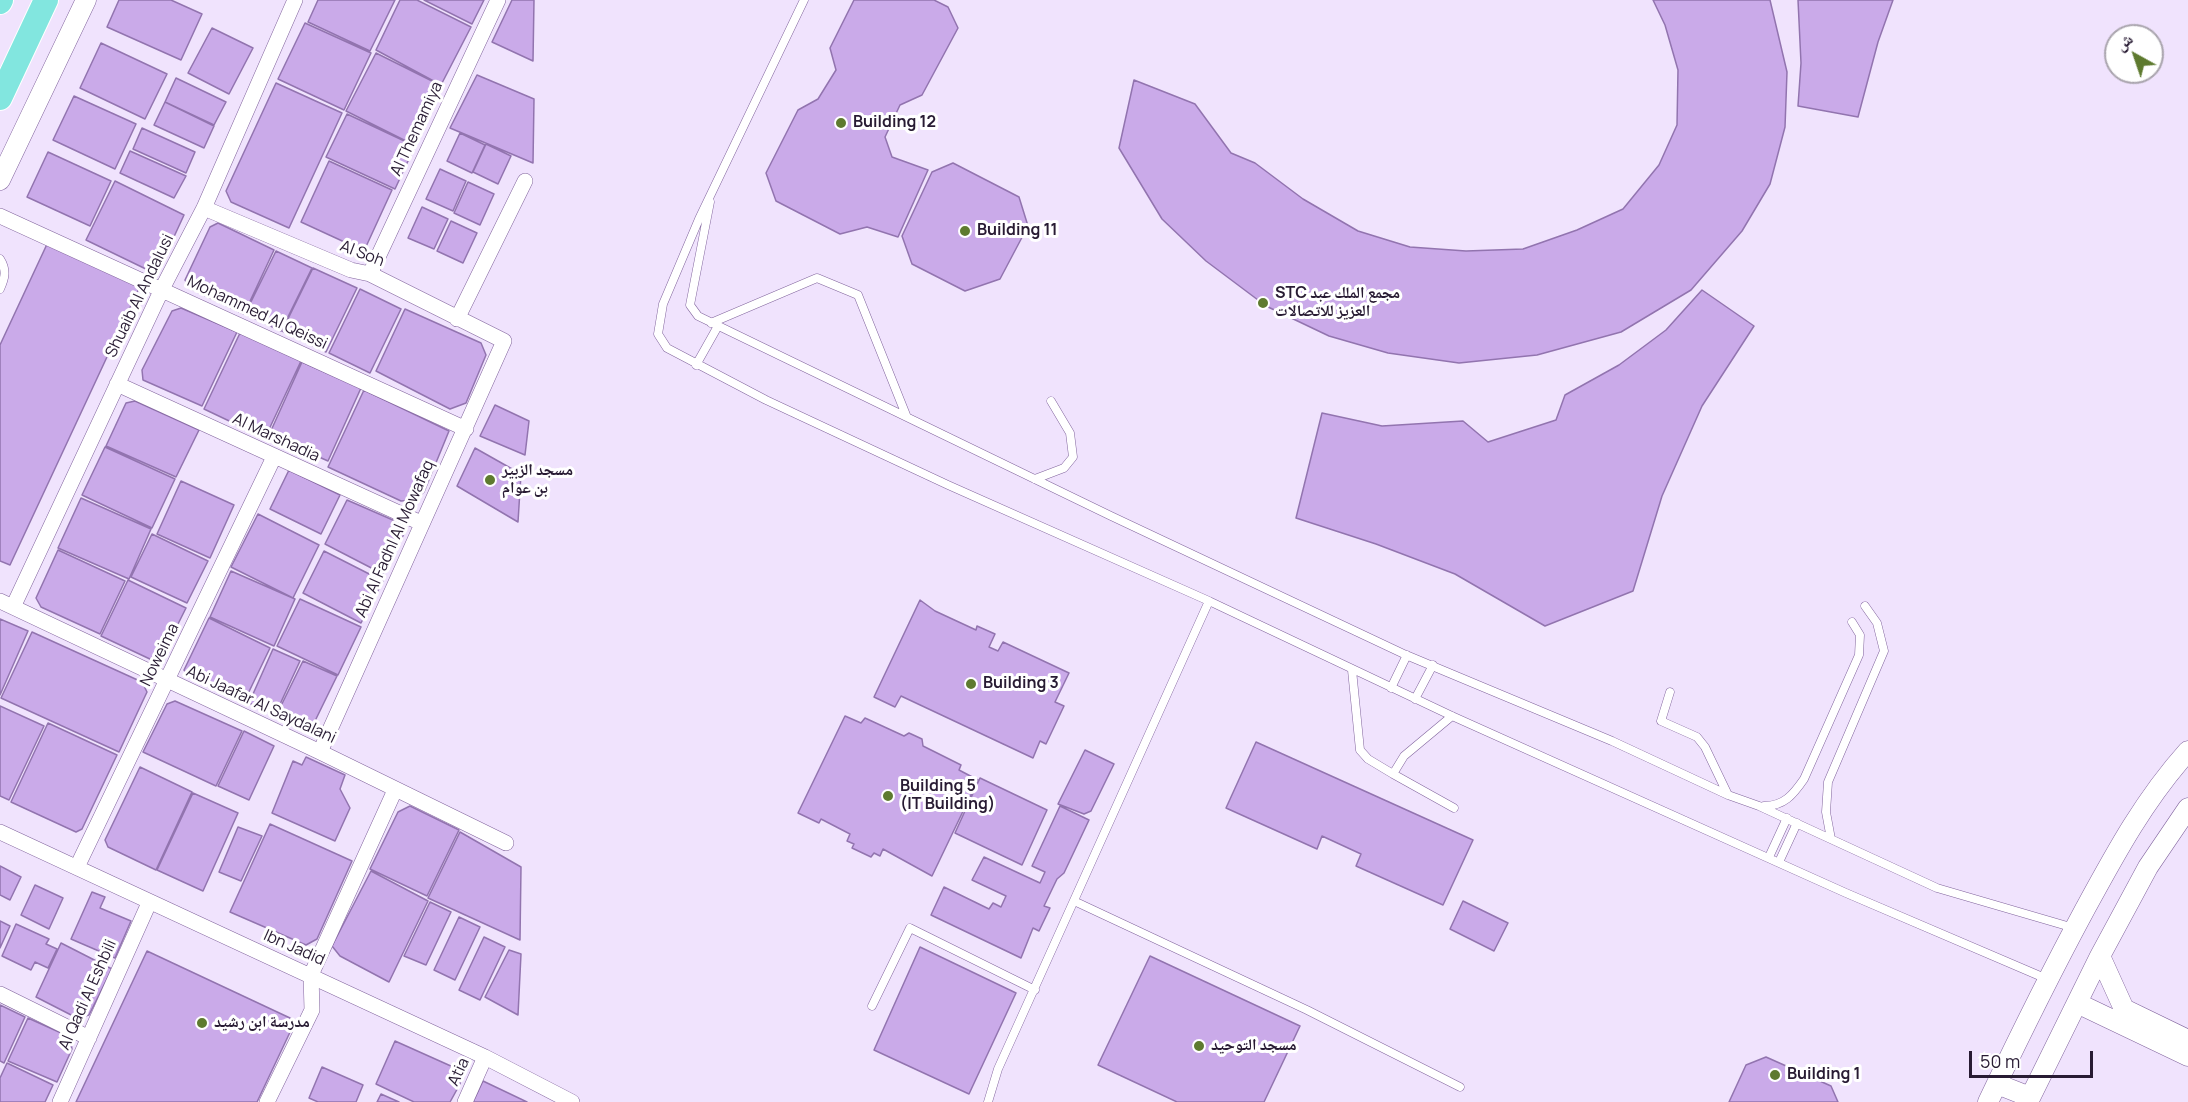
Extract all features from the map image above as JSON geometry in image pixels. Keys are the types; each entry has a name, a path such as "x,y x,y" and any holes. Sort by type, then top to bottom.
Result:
{"main road":[{"path":"0,98 46,0"}],"street":[{"path":"0,180 86,0"},
{"name":"Shuaib Al Andalusi","path":"7,604 117,384 162,288 204,208 296,0"},
{"name":"Al Themamiya","path":"370,274 498,0"},
{"path":"457,319 525,181"},
{"name":"Al Soh","path":"204,208 351,270 370,274 457,319 504,340"},
{"name":"Mohammed Al Qeissi","path":"0,216 162,288 466,429"},
{"name":"Abi Al Fadhl Al Mowafaq","path":"320,752 504,340"},
{"name":"Al Marshadia","path":"117,384 421,524"},
{"name":"Noweima","path":"77,867 274,457"},
{"name":"Abi Jaafar Al Saydalani","path":"7,604 506,843"},
{"path":"1988,1102 2044,984 2126,833 2156,788 2188,751"},
{"path":"267,1102 312,1010 311,975 395,790"},
{"path":"1997,1084 2029,1100 2100,956 2148,867 2188,808"},
{"name":"Ibn Jadid","path":"0,832 149,903 311,975 572,1102"},
{"name":"Al Qadi Al Eshbili","path":"60,1102 149,903"},
{"path":"2100,956 2124,1009 2188,1040"},
{"path":"0,994 89,1038"},
{"path":"2077,1003 2188,1056"},
{"name":"Atia","path":"465,1102 485,1058"}],"lane":[{"path":"804,0 713,189 663,304 658,334 667,348 696,365 948,485 1209,601 1452,716 1768,857 2044,984"},
{"path":"713,189 690,305 698,316 1407,655 1728,795 1760,806 1937,888 2074,928"},
{"path":"0,259 5,273 0,289"},
{"path":"696,365 715,325 818,278 858,295 906,415"},
{"path":"1035,479 1064,468 1072,457 1070,433 1051,401"},
{"path":"988,1102 998,1069 1209,601"},
{"path":"1831,839 1826,812 1828,782 1884,651 1877,623 1865,606"},
{"path":"1760,806 1777,806 1793,795 1804,779 1859,656 1860,635 1851,622"},
{"path":"1391,688 1407,655"},
{"path":"1415,699 1433,665"},
{"path":"1352,670 1360,750 1368,759 1454,808"},
{"path":"1670,692 1661,721 1697,737 1710,755 1728,795"},
{"path":"1393,774 1404,756 1452,716"},
{"path":"1768,857 1787,818"},
{"path":"1779,862 1797,823"},
{"path":"1074,902 1306,1010 1460,1087"},
{"path":"872,1006 910,928 1035,990"}],"building":[{"path":"119,0 171,0 202,14 181,60 107,27"},
{"path":"318,0 395,0 370,51 308,22"},
{"path":"400,0 417,0 471,27 441,85 376,50"},
{"path":"424,0 484,0 472,24"},
{"path":"512,0 534,0 533,61 492,42"},
{"name":"Building 12","path":"854,0 934,0 948,7 958,28 922,95 900,105 885,137 892,157 928,170 898,237 867,227 840,234 776,201 766,173 798,110 818,99 836,70 830,48"},
{"path":"1653,0 1770,0 1787,72 1785,127 1770,184 1742,231 1691,290 1621,332 1537,355 1459,363 1388,353 1329,336 1266,306 1206,261 1162,219 1119,148 1134,80 1195,104 1231,153 1255,163 1303,199 1358,231 1410,247 1466,251 1523,249 1577,230 1623,209 1659,165 1677,125 1678,70 1665,25"},
{"path":"1798,0 1893,0 1878,42 1858,117 1798,106 1801,63"},
{"path":"305,23 371,53 344,110 278,79"},
{"path":"212,28 253,48 229,94 188,73"},
{"path":"101,43 167,74 145,119 80,88"},
{"path":"376,53 442,86 412,144 346,111"},
{"path":"477,75 534,99 533,163 450,128"},
{"path":"176,78 226,102 214,125 165,102"},
{"path":"276,83 342,113 289,228 231,202 226,191"},
{"path":"74,96 136,124 115,169 53,140"},
{"path":"165,102 214,126 204,148 154,125"},
{"path":"347,114 415,146 395,189 326,157"},
{"path":"142,128 195,152 186,173 133,149"},
{"path":"460,133 485,145 472,173 447,161"},
{"path":"486,144 511,156 498,184 473,172"},
{"path":"130,151 186,176 174,198 120,173"},
{"path":"48,152 111,181 90,226 27,197"},
{"path":"329,161 392,190 364,251 301,222"},
{"name":"Building 11","path":"953,163 1019,197 1028,226 1000,279 965,291 912,264 902,236 932,172"},
{"path":"440,169 466,181 453,211 426,199"},
{"path":"115,181 184,215 161,265 150,271 86,240"},
{"path":"468,182 494,194 480,225 454,213"},
{"path":"422,207 448,219 434,249 408,238"},
{"path":"451,221 477,233 463,263 437,251"},
{"path":"218,223 274,250 244,314 191,289 185,280 210,227"},
{"path":"48,242 141,284 10,565 0,561 0,345"},
{"path":"276,251 312,268 281,331 245,314"},
{"path":"313,268 357,288 326,352 282,331"},
{"path":"360,289 401,309 370,373 329,353"},
{"path":"1702,290 1754,326 1702,406 1662,496 1633,591 1545,626 1455,574 1376,544 1296,518 1322,413 1382,426 1463,421 1488,442 1556,420 1565,395 1619,365 1666,330"},
{"path":"181,308 237,332 202,406 143,380 142,370 172,311"},
{"path":"405,309 481,343 486,355 466,403 450,409 376,371"},
{"path":"240,333 301,361 265,438 204,409"},
{"path":"302,362 361,388 328,461 269,435"},
{"path":"364,390 449,431 424,492 415,500 401,501 328,467"},
{"path":"135,401 199,430 176,477 106,446 126,403"},
{"path":"495,405 529,421 525,455 480,436"},
{"path":"105,447 175,479 152,528 82,495"},
{"name":"مسجد الزبير بن عوام","path":"475,448 521,474 518,522 457,486"},
{"path":"289,470 340,495 321,534 270,509"},
{"path":"181,481 234,505 210,558 157,534"},
{"path":"81,498 151,529 129,579 58,548"},
{"path":"347,500 402,524 405,532 383,574 325,544"},
{"path":"258,514 319,545 293,598 231,567"},
{"path":"152,534 208,561 187,603 131,577"},
{"path":"58,550 125,581 100,634 41,607 36,598"},
{"path":"324,551 383,581 361,623 303,593"},
{"path":"231,571 295,599 274,646 210,617"},
{"path":"128,580 186,608 162,656 152,660 101,636"},
{"path":"300,599 361,627 338,675 277,646"},
{"name":"Building 3","path":"920,600 935,611 976,630 977,626 995,634 989,647 998,651 1003,642 1069,673 1055,702 1064,706 1046,744 1040,741 1033,758 901,696 895,707 874,697"},
{"path":"209,618 270,648 244,702 187,674 184,670"},
{"path":"0,619 28,631 0,695"},
{"path":"32,632 142,682 147,692 119,752 1,698"},
{"path":"273,649 300,661 275,715 249,703"},
{"path":"303,661 337,676 315,721 303,729 276,716"},
{"path":"175,701 242,731 216,786 143,752 167,704"},
{"path":"0,706 44,726 9,800 0,796"},
{"name":"Building 5 (IT Building)","path":"845,716 861,723 865,718 904,736 909,733 922,739 923,746 961,765 959,770 978,780 932,876 883,849 880,856 874,853 871,857 852,848 854,844 847,841 850,834 821,819 819,823 798,813"},
{"path":"48,723 117,755 82,829 76,832 11,802"},
{"path":"244,731 274,746 249,800 218,786"},
{"path":"1256,742 1473,840 1443,905 1356,866 1361,854 1322,836 1317,849 1226,808"},
{"path":"1085,750 1114,764 1091,811 1084,814 1058,804"},
{"path":"306,757 345,775 340,789 350,808 335,841 272,813 293,761 302,765"},
{"path":"140,767 192,792 156,870 108,847 105,840"},
{"path":"980,778 1047,810 1022,865 955,833"},
{"path":"193,793 238,813 203,891 157,870"},
{"path":"410,806 459,830 427,896 370,869 398,812"},
{"path":"1060,806 1089,820 1064,873 1057,879 1044,906 1050,908 1039,931 1033,928 1021,958 931,915 944,887 989,909 993,903 1001,907 1006,896 972,880 984,857 1040,883 1045,872 1032,866"},
{"path":"270,824 352,861 317,939 306,945 230,912"},
{"path":"238,827 262,836 241,881 219,872"},
{"path":"460,832 521,867 520,940 428,898"},
{"path":"0,866 21,877 10,900 0,895"},
{"path":"371,871 428,901 389,982 340,956 332,946"},
{"path":"35,885 63,898 49,929 21,915"},
{"path":"92,892 105,897 100,908 131,921 115,958 71,939"},
{"path":"1463,901 1508,923 1494,951 1450,929"},
{"path":"430,902 451,912 426,965 404,956"},
{"path":"459,917 480,927 455,980 434,970"},
{"path":"0,921 10,926 0,948"},
{"path":"16,924 49,939 46,944 57,949 48,968 35,962 31,970 2,956"},
{"path":"484,937 505,947 480,1000 459,990"},
{"path":"61,943 112,969 89,1015 77,1018 36,997"},
{"path":"920,947 1016,993 969,1094 874,1050"},
{"path":"509,950 521,954 518,1015 485,997"},
{"name":"مدرسة ابن رشيد","path":"147,951 290,1018 292,1028 257,1102 76,1102"},
{"name":"مسجد التوحيد","path":"1150,956 1300,1026 1264,1102 1177,1102 1098,1065"},
{"path":"0,1005 25,1017 4,1063 0,1061"},
{"path":"28,1018 70,1037 72,1049 57,1082 8,1061"},
{"path":"395,1041 462,1071 460,1084 450,1102 414,1102 376,1084"},
{"name":"Building 1","path":"1766,1057 1831,1086 1838,1102 1729,1102 1746,1065"},
{"path":"7,1063 53,1085 45,1102 0,1102 0,1078"},
{"path":"322,1067 363,1085 356,1102 318,1102 309,1098"},
{"path":"483,1081 527,1102 473,1102"},
{"path":"381,1094 399,1102 377,1102"}],"place":[{"name":"Building 12","path":"841,123"},
{"name":"Building 11","path":"965,231"},
{"name":"STC مجمع الملك عبد العزيز للاتصالات","path":"1263,303"},
{"name":"مسجد الزبير بن عوام","path":"490,480"},
{"name":"Building 3","path":"971,684"},
{"name":"Building 5 (IT Building)","path":"888,796"},
{"name":"مدرسة ابن رشيد","path":"202,1023"},
{"name":"مسجد التوحيد","path":"1199,1046"},
{"name":"Building 1","path":"1775,1075"}]}
